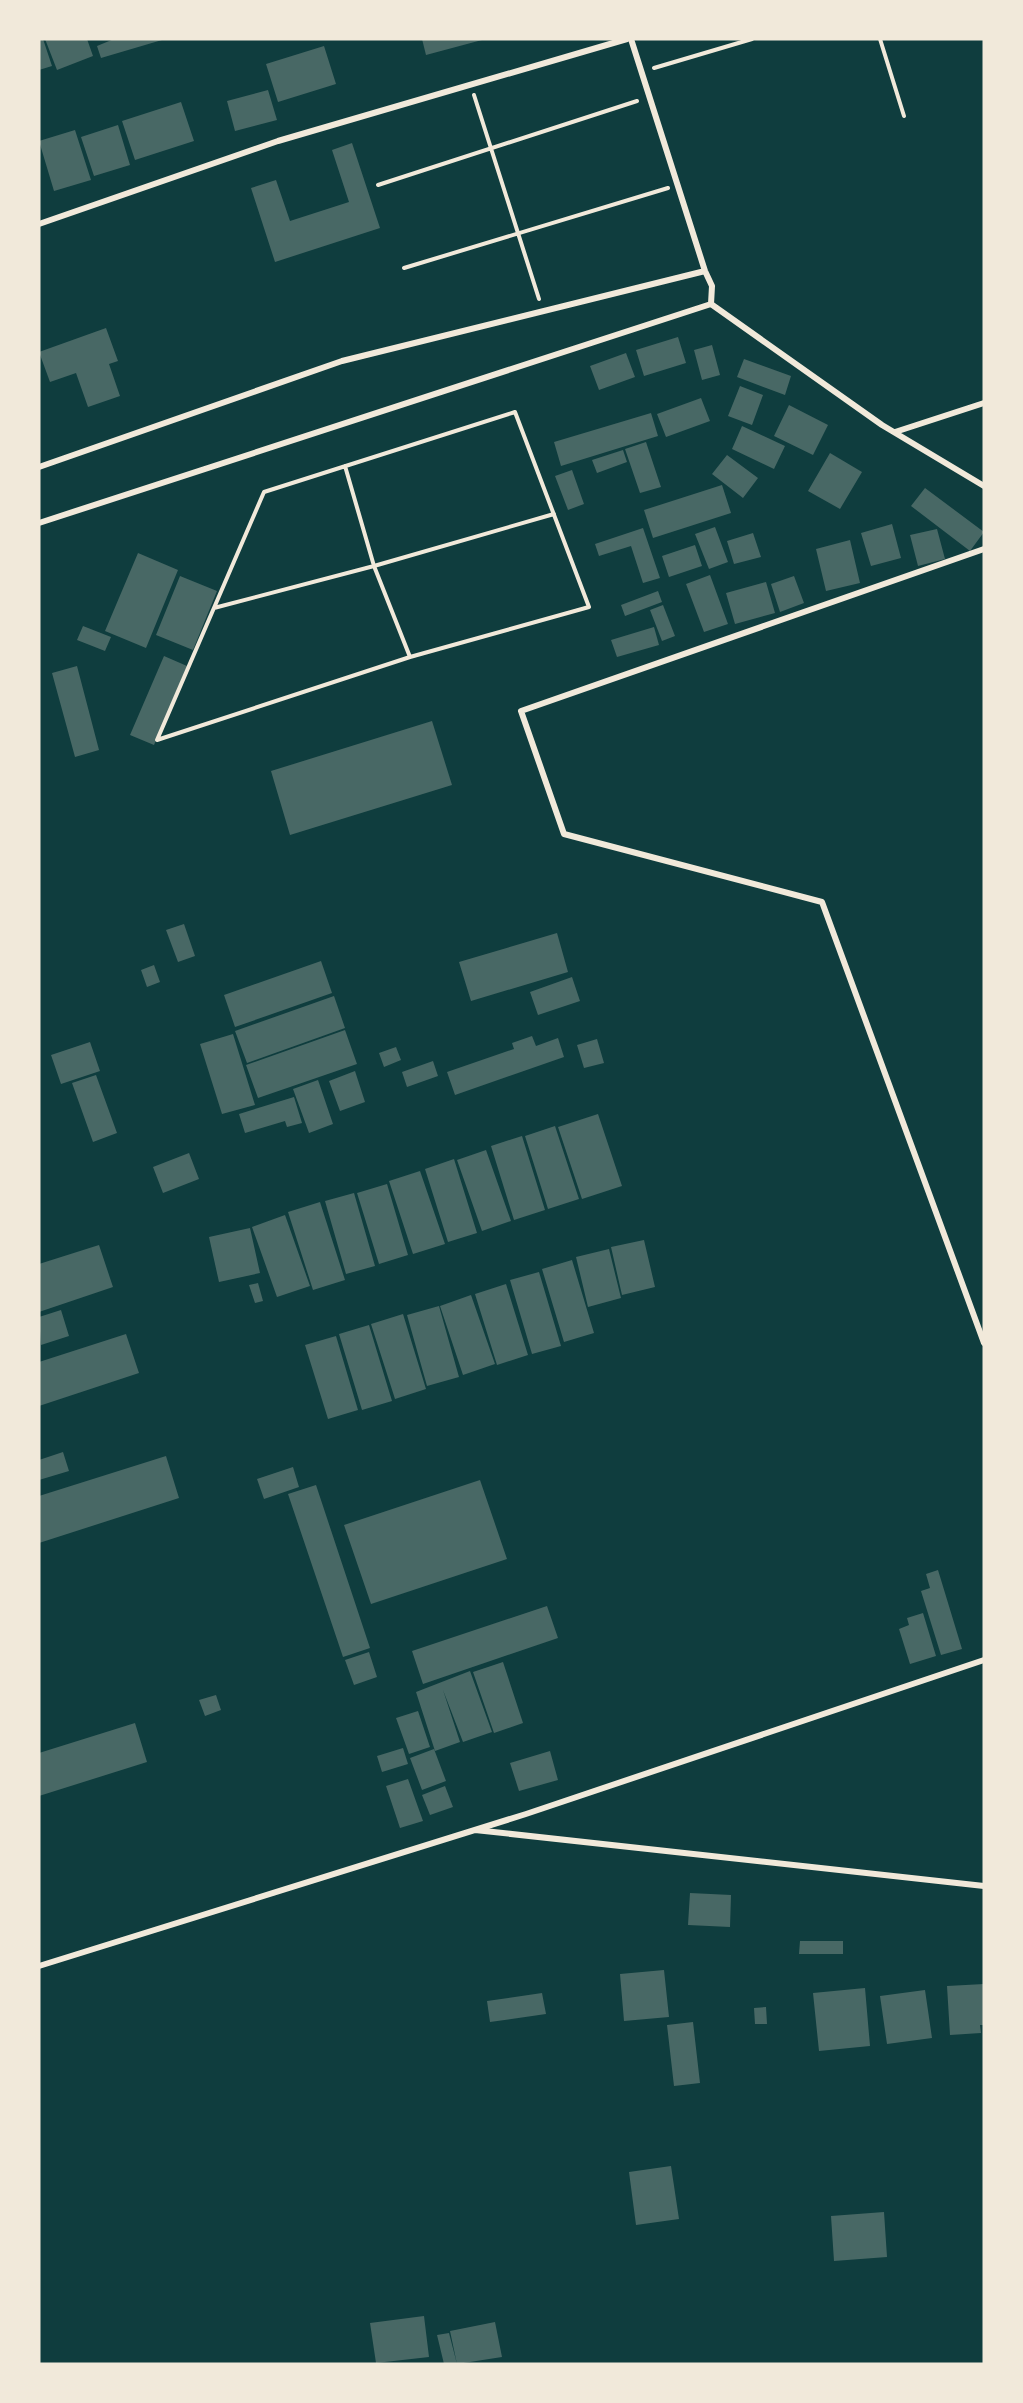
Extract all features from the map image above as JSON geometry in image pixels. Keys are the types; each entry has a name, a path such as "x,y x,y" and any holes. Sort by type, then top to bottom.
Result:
{"street":[{"path":"39,224 278,141 629,39 642,72 705,271 712,285 711,304"},
{"path":"39,467 342,361 705,271"},
{"path":"711,304 895,432 984,486"},
{"path":"39,523 711,304"},
{"path":"895,432 984,403"},
{"path":"984,549 520,711 564,834 822,902 984,1343"},
{"path":"39,1966 526,1814 984,1660"},
{"path":"472,1830 984,1886"}],"path":[{"path":"642,72 752,39"},
{"path":"880,39 904,116"},
{"path":"471,85 543,311"},
{"path":"378,185 650,98"},
{"path":"404,268 678,185"},
{"path":"515,412 589,607 410,657 158,740 264,492 345,466 515,412"},
{"path":"345,466 374,566 410,657"},
{"path":"214,609 554,514"}],"building":[{"path":"39,39 43,39 52,66 39,70"},
{"path":"45,39 87,39 93,56 57,70"},
{"path":"114,39 162,40 101,58 97,46"},
{"path":"422,39 482,39 482,40 426,55"},
{"path":"324,46 336,84 278,102 266,64"},
{"path":"268,90 277,120 235,131 227,101"},
{"path":"181,102 194,141 135,160 122,121"},
{"path":"118,125 130,165 94,176 81,137"},
{"path":"75,130 91,180 54,191 39,141"},
{"path":"352,143 380,228 275,262 251,188 276,180 290,221 349,202 332,150"},
{"path":"106,328 118,361 109,364 120,396 88,407 76,373 50,382 39,352"},
{"path":"678,337 686,363 644,376 636,350"},
{"path":"712,345 720,375 702,380 694,350"},
{"path":"626,353 635,377 599,390 590,366"},
{"path":"744,359 791,376 785,395 737,377"},
{"path":"740,386 763,395 752,425 728,416"},
{"path":"701,398 710,421 666,437 657,414"},
{"path":"789,405 828,425 813,455 774,436"},
{"path":"651,413 658,436 561,466 554,442"},
{"path":"742,426 785,446 774,469 732,449"},
{"path":"646,442 661,487 640,493 625,449"},
{"path":"623,450 627,462 597,473 592,460"},
{"path":"830,453 862,472 840,509 808,491"},
{"path":"727,455 758,478 743,498 712,474"},
{"path":"572,470 584,504 568,510 555,476"},
{"path":"722,485 731,513 653,538 644,510"},
{"path":"925,488 984,532 970,551 911,506"},
{"path":"892,524 901,558 871,566 861,533"},
{"path":"715,527 728,562 709,569 695,534"},
{"path":"643,528 660,578 643,583 631,546 599,556 595,544"},
{"path":"937,529 945,559 918,566 910,535"},
{"path":"753,533 761,557 734,564 727,541"},
{"path":"850,540 860,583 826,591 816,549"},
{"path":"695,545 702,566 669,577 662,556"},
{"path":"138,553 178,570 146,648 105,631"},
{"path":"710,575 728,624 704,632 686,584"},
{"path":"180,576 217,591 193,650 156,635"},
{"path":"794,576 804,603 780,612 771,584"},
{"path":"766,582 775,613 735,624 726,593"},
{"path":"658,591 662,602 625,616 621,605"},
{"path":"663,605 675,636 662,641 650,610"},
{"path":"83,626 111,637 105,651 77,640"},
{"path":"654,627 659,645 617,657 611,640"},
{"path":"164,656 187,666 154,745 130,735"},
{"path":"77,666 99,750 75,757 52,673"},
{"path":"432,721 452,785 290,835 271,771"},
{"path":"184,924 195,956 178,962 166,930"},
{"path":"557,933 568,972 471,1001 459,962"},
{"path":"321,961 332,993 235,1027 224,995"},
{"path":"154,965 160,982 147,987 141,970"},
{"path":"572,977 580,1001 538,1015 530,992"},
{"path":"334,996 345,1028 247,1063 235,1031"},
{"path":"345,1030 357,1064 258,1098 246,1065"},
{"path":"233,1034 255,1105 222,1114 200,1044"},
{"path":"532,1036 536,1046 558,1038 564,1057 455,1095 447,1072 514,1049 512,1043"},
{"path":"597,1039 604,1063 584,1068 577,1045"},
{"path":"90,1042 100,1071 61,1084 51,1055"},
{"path":"396,1047 401,1060 384,1067 379,1053"},
{"path":"433,1061 438,1076 407,1087 402,1072"},
{"path":"355,1071 365,1102 340,1111 329,1081"},
{"path":"96,1075 117,1133 93,1142 72,1083"},
{"path":"318,1080 333,1124 309,1133 293,1089"},
{"path":"294,1097 302,1123 287,1127 285,1121 245,1133 239,1114"},
{"path":"598,1114 622,1186 582,1199 558,1127"},
{"path":"555,1126 579,1199 548,1209 525,1136"},
{"path":"522,1136 545,1210 514,1220 491,1146"},
{"path":"486,1150 511,1221 482,1231 457,1160"},
{"path":"189,1153 199,1179 163,1193 153,1167"},
{"path":"454,1159 477,1233 448,1242 425,1169"},
{"path":"420,1171 445,1244 413,1254 389,1181"},
{"path":"387,1184 408,1255 379,1264 357,1193"},
{"path":"354,1193 375,1266 346,1274 325,1201"},
{"path":"320,1202 345,1280 313,1290 288,1212"},
{"path":"285,1215 310,1286 277,1297 252,1227"},
{"path":"250,1228 260,1273 219,1282 209,1237"},
{"path":"644,1240 655,1287 622,1295 611,1247"},
{"path":"99,1245 113,1287 39,1312 39,1264"},
{"path":"609,1249 621,1298 588,1307 576,1257"},
{"path":"572,1260 594,1333 564,1342 542,1269"},
{"path":"539,1272 561,1346 532,1354 510,1280"},
{"path":"258,1283 263,1301 255,1303 249,1285"},
{"path":"506,1284 528,1355 497,1365 475,1294"},
{"path":"471,1295 495,1364 463,1375 440,1306"},
{"path":"439,1306 459,1377 427,1386 407,1315"},
{"path":"61,1310 69,1336 41,1345 39,1317"},
{"path":"403,1314 426,1389 395,1399 371,1324"},
{"path":"369,1325 392,1401 362,1410 339,1334"},
{"path":"126,1334 139,1373 39,1406 39,1362"},
{"path":"336,1336 358,1410 328,1419 305,1345"},
{"path":"63,1452 69,1471 39,1480 39,1460"},
{"path":"166,1456 179,1498 39,1543 39,1496"},
{"path":"293,1467 299,1487 264,1499 257,1479"},
{"path":"480,1480 507,1559 371,1604 344,1525"},
{"path":"316,1485 370,1648 343,1657 288,1494"},
{"path":"938,1570 962,1649 941,1655 921,1591 930,1588 926,1574"},
{"path":"547,1606 558,1638 423,1684 412,1651"},
{"path":"923,1613 936,1656 910,1664 899,1629 909,1625 907,1618"},
{"path":"369,1652 377,1677 354,1685 345,1660"},
{"path":"503,1662 523,1723 494,1733 473,1672"},
{"path":"470,1671 492,1732 463,1742 443,1690 460,1742 435,1751 416,1692"},
{"path":"216,1695 221,1710 205,1716 199,1700"},
{"path":"418,1711 430,1747 409,1754 396,1718"},
{"path":"135,1723 147,1762 39,1796 39,1753"},
{"path":"403,1748 408,1764 382,1772 377,1756"},
{"path":"434,1749 446,1781 422,1790 410,1758"},
{"path":"550,1751 558,1780 519,1791 510,1763"},
{"path":"408,1779 423,1821 400,1828 386,1786"},
{"path":"445,1786 453,1807 430,1815 422,1795"},
{"path":"690,1893 731,1895 730,1927 688,1925"},
{"path":"800,1941 843,1941 843,1954 799,1954"},
{"path":"664,1970 669,2017 624,2021 620,1974"},
{"path":"984,1984 984,2025 980,2025 981,2033 950,2035 947,1986"},
{"path":"865,1988 870,2046 819,2051 813,1993"},
{"path":"925,1990 932,2038 887,2044 880,1996"},
{"path":"542,1993 546,2014 490,2022 487,2001"},
{"path":"766,2007 767,2024 755,2024 754,2008"},
{"path":"693,2022 700,2083 674,2086 667,2025"},
{"path":"671,2166 679,2219 636,2225 629,2172"},
{"path":"884,2212 887,2257 834,2261 831,2216"},
{"path":"424,2316 429,2357 376,2363 370,2323"},
{"path":"495,2322 502,2357 457,2364 450,2331"},
{"path":"449,2333 457,2364 444,2364 437,2335"}]}
